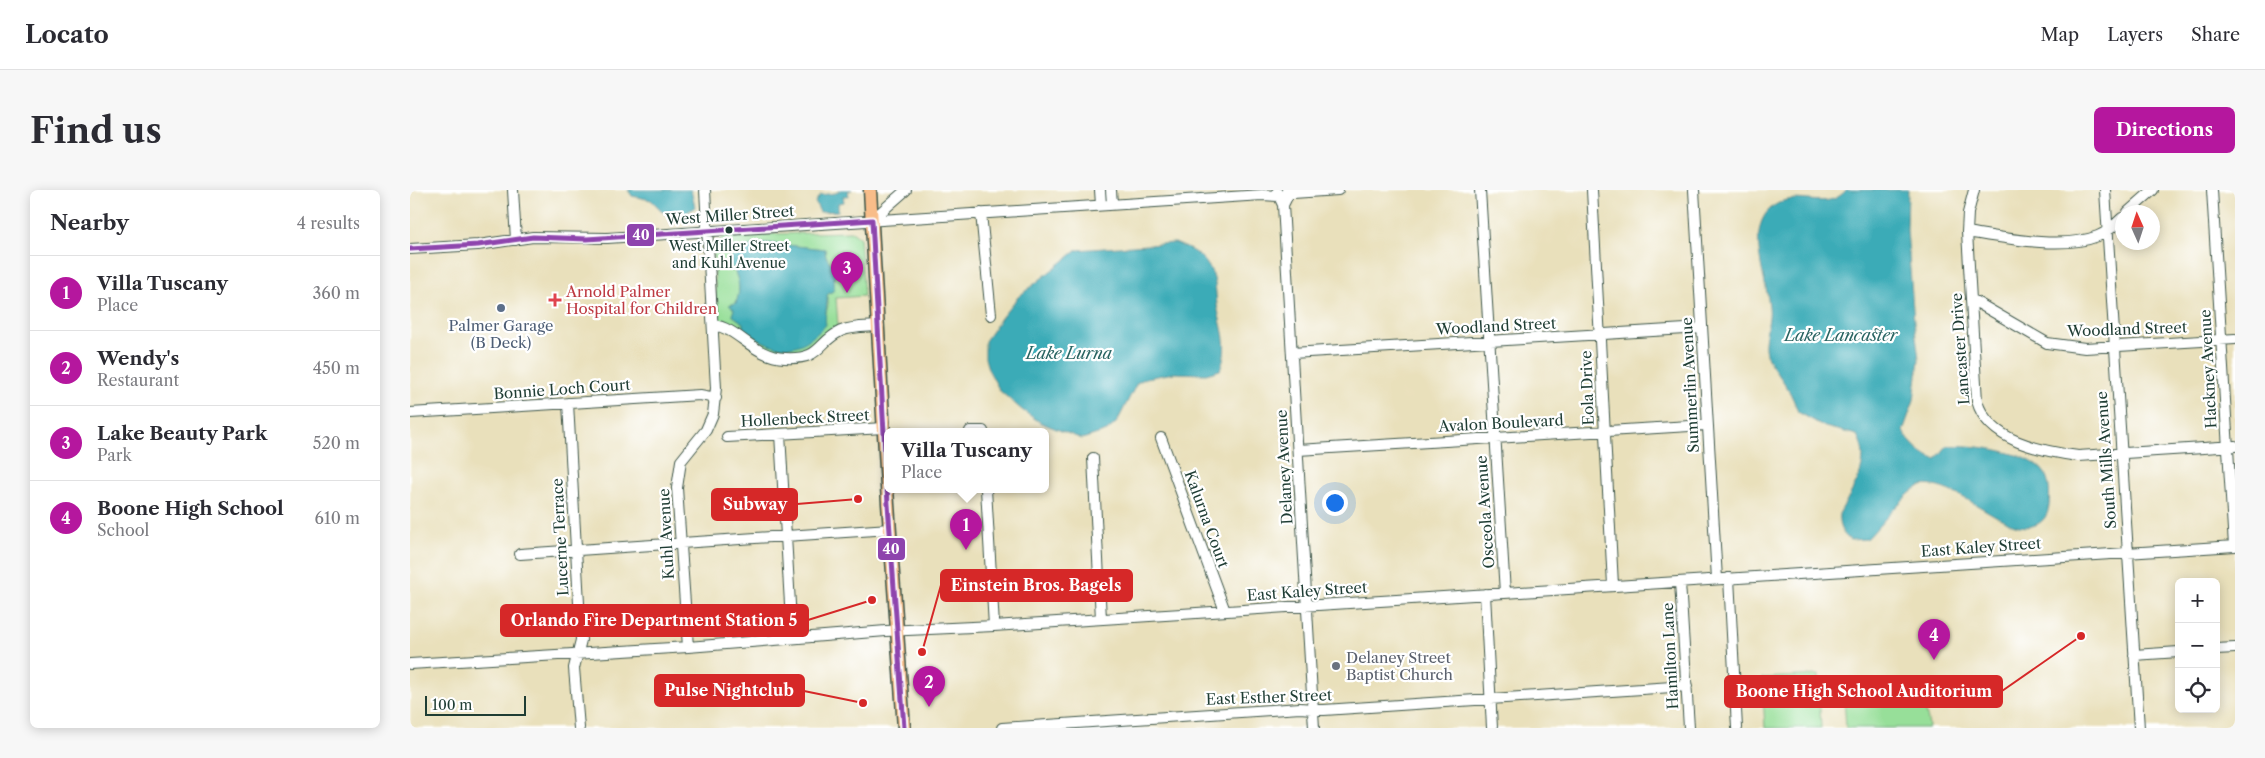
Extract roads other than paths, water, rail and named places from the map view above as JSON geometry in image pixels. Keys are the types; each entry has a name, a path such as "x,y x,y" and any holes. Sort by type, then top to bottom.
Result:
{"main road":[{"path":"870,190 886,428"},
{"path":"888,493 904,728"}],"street":[{"path":"512,190 516,240"},
{"name":"Kuhl Avenue","path":"688,648 678,488 681,461 706,430 713,414 716,398 705,190"},
{"path":"872,220 906,190"},
{"path":"1100,190 1101,205"},
{"path":"1111,190 1112,204"},
{"name":"West Miller Street","path":"410,248 478,245 549,237 587,239 1338,190"},
{"name":"Osceola Avenue","path":"1480,190 1505,593"},
{"name":"Eola Drive","path":"1592,190 1613,585"},
{"name":"Summerlin Avenue","path":"1694,190 1706,424 1717,579"},
{"name":"Lancaster Drive","path":"1974,190 1968,213 1967,232 1977,400 1980,412 1996,432 2009,438 2061,454 2078,456 2231,446"},
{"name":"South Mills Avenue","path":"2105,190 2120,453 2139,728"},
{"path":"2136,205 2153,190"},
{"name":"Hackney Avenue","path":"2212,190 2231,446 2234,546"},
{"name":"Delaney Avenue","path":"1279,195 1292,353 1314,728"},
{"path":"896,199 897,211 910,217"},
{"path":"981,213 991,315"},
{"path":"1967,232 2046,242 2080,240 2107,232 2115,225"},
{"name":"Woodland Street","path":"1971,299 2047,342 2085,348 2235,339"},
{"path":"713,325 726,328 757,351 775,357 790,358 804,357 817,352 841,331 879,326"},
{"name":"Woodland Street","path":"1292,353 1702,328"},
{"name":"Bonnie Loch Court","path":"410,414 700,395 716,398"},
{"name":"Lucerne Terrace","path":"568,403 581,640 574,668 578,728"},
{"name":"Avalon Boulevard","path":"1298,450 1496,439 1706,424"},
{"name":"Hollenbeck Street","path":"727,437 780,434 884,433"},
{"path":"780,434 792,638"},
{"name":"Kalurna Court","path":"1161,438 1225,611"},
{"path":"1093,458 1102,619"},
{"path":"986,493 994,626"},
{"path":"520,554 890,529"},
{"name":"East Kaley Street","path":"410,664 688,648 898,630 994,626 2234,546"},
{"path":"1729,578 1737,728"},
{"name":"Hamilton Lane","path":"1680,582 1689,728"},
{"path":"1485,594 1492,728"},
{"path":"2220,649 2235,648"},
{"path":"2134,655 2175,652"},
{"name":"East Esther Street","path":"1002,728 1108,724 1300,708 1324,710 1687,686"}],"water":[{"path":"628,190 691,190 695,207 680,217 665,214 651,200 632,196"},
{"path":"840,190 852,190 848,191 849,196 843,196 844,202 838,203 838,211 820,212 815,202 820,195 836,193"},
{"name":"Lake Lancaster","path":"1846,190 1908,190 1907,230 1914,322 1919,359 1914,400 1903,431 1917,448 1931,458 1936,459 1947,446 1971,446 2013,454 2037,465 2046,476 2049,506 2045,517 2037,524 2027,527 2015,525 1943,488 1921,486 1909,494 1867,539 1850,540 1842,532 1839,514 1859,475 1863,456 1861,445 1857,435 1825,427 1798,412 1784,383 1768,359 1765,343 1769,306 1761,264 1759,234 1762,221 1769,210 1781,202 1798,199 1824,201 1839,196"},
{"path":"767,243 825,249 829,261 839,267 834,278 834,290 827,295 826,325 812,338 798,346 773,346 740,329 743,327 743,323 732,315 734,309 729,305 736,303 739,286 737,276 729,262 731,257 739,249"},
{"name":"Lake Lurna","path":"1175,243 1201,257 1212,274 1224,345 1223,361 1220,370 1206,374 1174,373 1146,378 1137,383 1117,422 1107,431 1082,439 1041,423 1000,391 988,369 985,358 985,341 1018,297 1077,250"}],"place":[{"name":"West Miller Street and Kuhl Avenue","path":"729,230"},
{"name":"Lake Beauty Park","path":"847,293"},
{"name":"Arnold Palmer Hospital for Children","path":"555,300"},
{"name":"Palmer Garage (B Deck)","path":"501,308"},
{"name":"Subway","path":"858,499"},
{"name":"Villa Tuscany","path":"966,550"},
{"name":"Orlando Fire Department Station 5","path":"872,600"},
{"name":"Boone High School Auditorium","path":"2081,636"},
{"name":"Einstein Bros. Bagels","path":"922,652"},
{"name":"Boone High School","path":"1934,660"},
{"name":"Delaney Street Baptist Church","path":"1336,666"},
{"name":"Pulse Nightclub","path":"863,703"},
{"name":"Wendy's","path":"929,707"}]}
